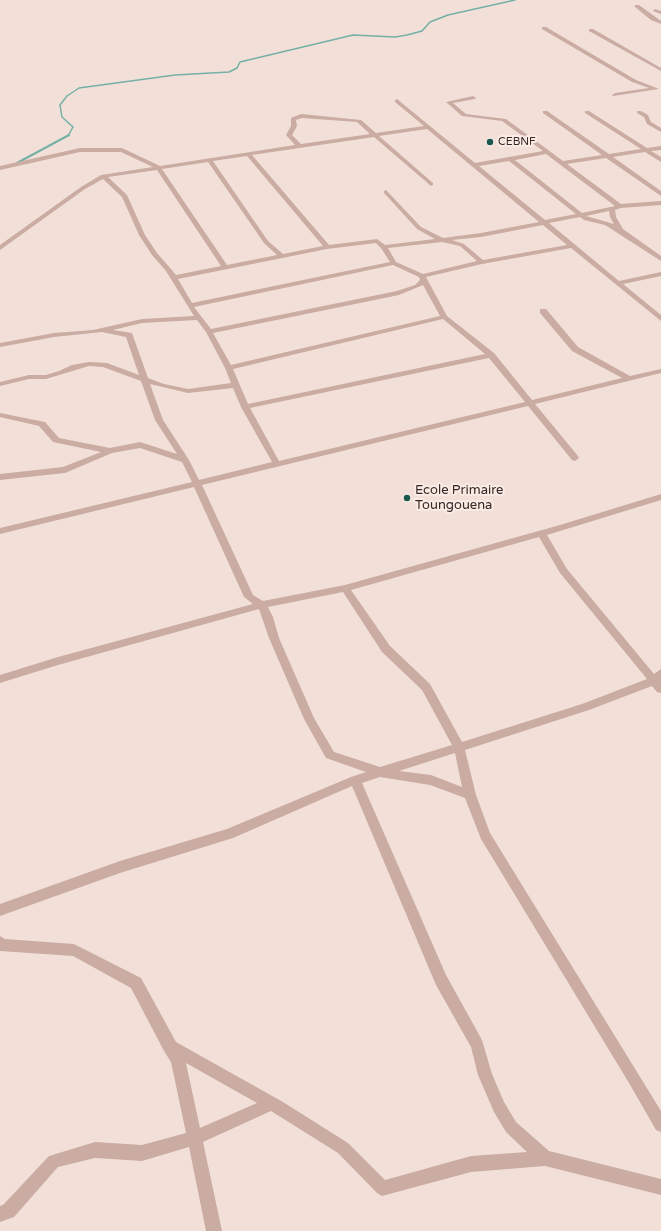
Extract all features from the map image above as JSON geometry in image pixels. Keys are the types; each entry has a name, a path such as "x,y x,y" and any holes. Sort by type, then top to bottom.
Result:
{"street":[{"path":"637,6 653,19 661,23"},
{"path":"655,10 661,14"},
{"path":"544,28 634,81 658,88"},
{"path":"591,30 654,64 661,70"},
{"path":"615,95 658,88"},
{"path":"473,98 449,102 464,115 504,120 620,206"},
{"path":"397,102 661,320"},
{"path":"545,112 661,194"},
{"path":"587,112 661,160"},
{"path":"639,112 646,116 649,123 661,130"},
{"path":"299,146 289,135 294,126 293,119 301,116 359,121 431,184"},
{"path":"0,248 83,188 103,176 427,127"},
{"path":"563,163 661,148"},
{"path":"0,168 80,150 122,150 158,167 225,268"},
{"path":"473,165 549,152"},
{"path":"248,154 327,248"},
{"path":"509,158 586,219 607,223 620,230 661,259"},
{"path":"209,159 266,242 283,257"},
{"path":"103,176 125,196 142,235 209,332 230,368 245,407 278,464"},
{"path":"386,192 419,228 443,240 462,245 482,262"},
{"path":"384,247 481,234 612,209 620,206 661,203"},
{"path":"612,209 613,217 620,230"},
{"path":"173,278 327,248 377,241 384,247 394,264 423,279 444,318 491,355 575,458"},
{"path":"209,332 399,293 417,286 423,279 482,262 570,246"},
{"path":"190,306 394,264"},
{"path":"617,283 661,274"},
{"path":"543,312 575,349 630,379"},
{"path":"0,345 54,335 103,330 142,321 199,318"},
{"path":"230,368 444,318"},
{"path":"103,330 129,335 159,420 185,460 249,597 262,605 268,617 274,638 309,719 330,755 383,773 431,780 470,795"},
{"path":"245,407 491,355"},
{"path":"0,384 29,376 46,376 62,373 75,367 89,364 104,365 144,378 162,386 188,391 237,385"},
{"path":"0,531 661,371"},
{"path":"0,415 42,424 56,440 110,451"},
{"path":"0,477 65,470 110,451 140,445 185,460"},
{"path":"0,679 58,661 262,605 345,588 541,533 661,497"},
{"path":"0,910 120,867 229,834 355,780 383,773 585,707 659,681 563,571 541,533"},
{"path":"345,588 386,649 426,687 459,747 470,795 485,835 634,1078 661,1126"},
{"path":"355,780 441,980 477,1045 486,1075 499,1106 511,1127 545,1158"},
{"path":"0,942 1,945 74,950 136,983 178,1060 214,1231"},
{"path":"170,1046 271,1104 343,1148 382,1188 471,1164 545,1158 661,1187"},
{"path":"0,1214 8,1210 54,1161 95,1150 142,1152 195,1138 271,1104"}],"waterway":[{"path":"68,135 73,127 62,117 60,105 67,96 79,88 175,75 229,72 237,68 240,62 353,35 395,37 407,35 422,31 430,22 448,15 515,0"},
{"path":"17,163 68,135"}],"place":[{"name":"CEBNF","path":"490,142"},
{"name":"Ecole Primaire Toungouena","path":"407,498"}]}
